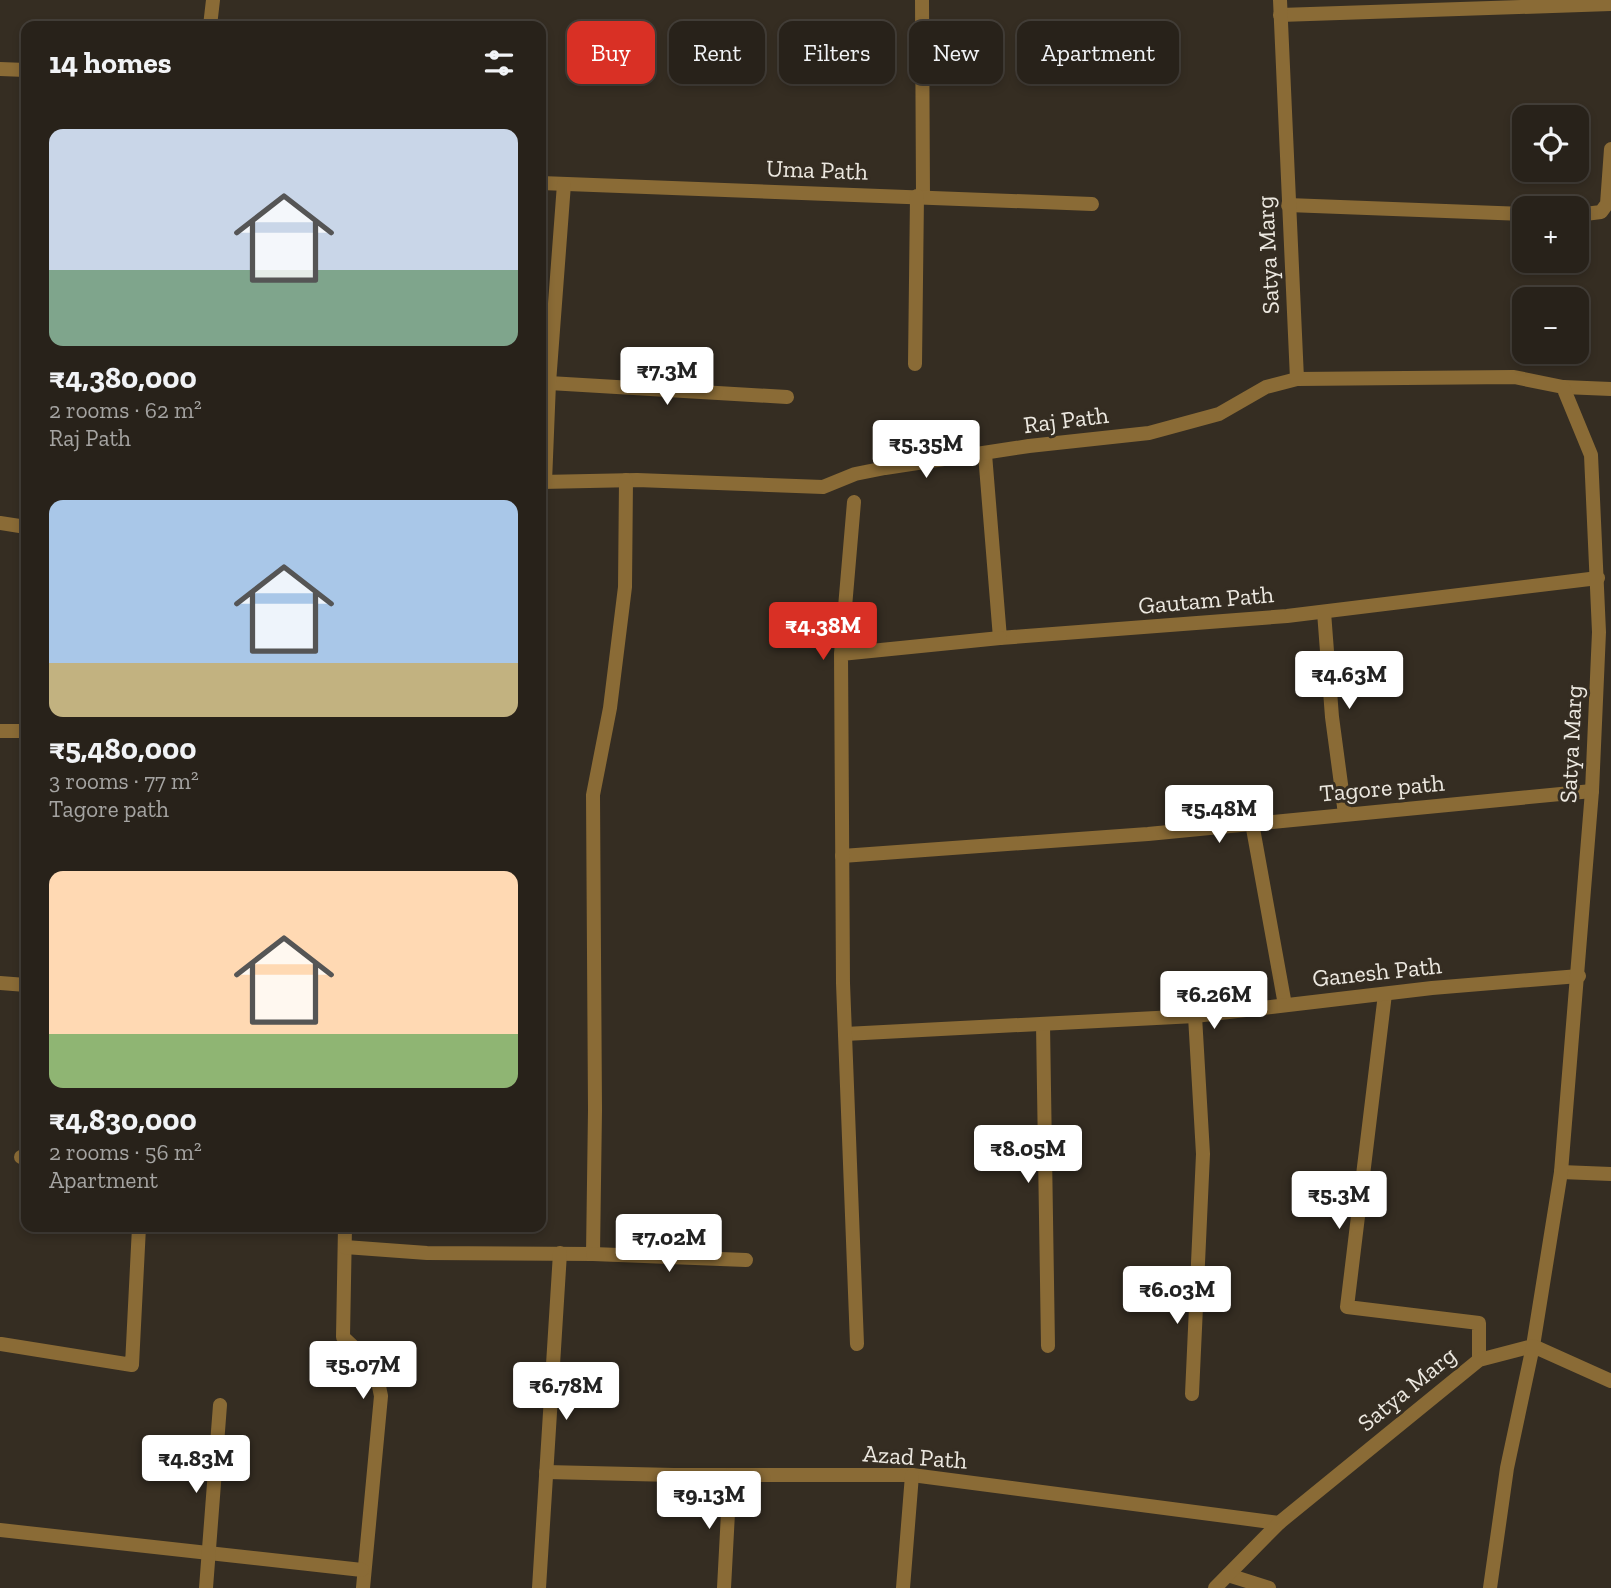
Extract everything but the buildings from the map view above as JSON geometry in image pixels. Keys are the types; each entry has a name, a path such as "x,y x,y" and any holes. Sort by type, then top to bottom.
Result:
{"street":[{"path":"211,21 213,0"},
{"path":"915,364 922,0"},
{"path":"1280,7 1611,4"},
{"name":"Satya Marg","path":"1280,7 1297,379"},
{"path":"0,69 21,70"},
{"path":"1589,214 1601,212 1607,204 1611,149"},
{"name":"Uma Path","path":"546,183 1092,204"},
{"path":"546,432 564,184"},
{"path":"1288,205 1512,214"},
{"path":"1297,379 1514,377 1563,387 1611,389"},
{"name":"Raj Path","path":"546,482 626,480 823,487 855,474 885,468 1149,433 1219,414 1266,387 1297,379"},
{"path":"549,383 787,397"},
{"name":"Satya Marg","path":"1215,1588 1279,1523 1479,1360 1533,1346 1561,1172 1579,976 1592,790 1599,632 1591,455 1563,387"},
{"path":"985,454 1000,638"},
{"path":"593,1254 593,795 610,708 625,587 626,480"},
{"path":"854,502 841,654 845,1034 857,1344"},
{"path":"0,523 21,526"},
{"name":"Gautam Path","path":"841,654 1000,638 1324,612 1598,578"},
{"path":"1324,612 1332,717 1345,814"},
{"path":"0,731 21,731"},
{"name":"Tagore path","path":"842,856 1148,834 1592,790"},
{"path":"1252,823 1285,1005"},
{"name":"Ganesh Path","path":"845,1034 1195,1016 1385,994 1579,976"},
{"path":"0,983 21,985"},
{"path":"1385,994 1347,1307 1479,1323 1479,1360"},
{"path":"1192,1394 1203,1154 1195,1016"},
{"path":"1043,1024 1048,1346"},
{"path":"1561,1172 1611,1174"},
{"path":"0,1352 0,1344 132,1365 139,1232"},
{"path":"345,1232 343,1337 375,1367 381,1396 362,1570 363,1588"},
{"path":"345,1247 427,1253 593,1254 746,1259"},
{"path":"540,1588 560,1254"},
{"path":"1490,1588 1507,1468 1533,1346 1611,1381"},
{"path":"206,1588 219,1405"},
{"name":"Azad Path","path":"546,1472 912,1475 1279,1523"},
{"path":"724,1588 730,1475"},
{"path":"903,1588 912,1475"},
{"path":"0,1530 362,1570"},
{"path":"1228,1575 1269,1588"}]}
